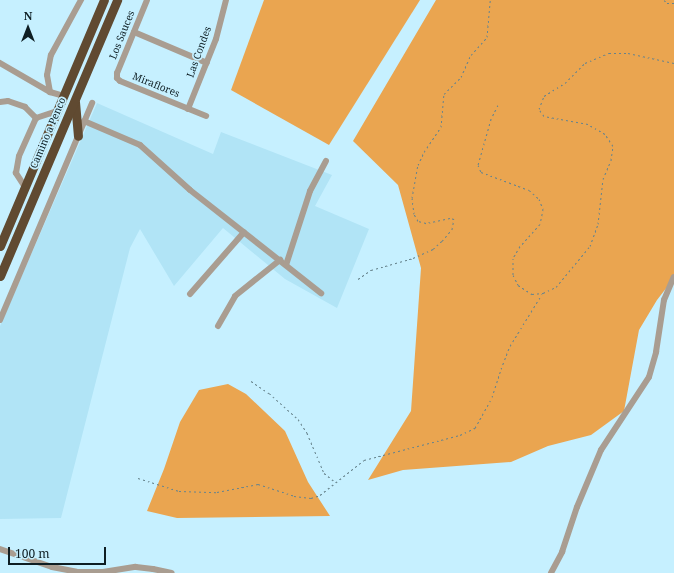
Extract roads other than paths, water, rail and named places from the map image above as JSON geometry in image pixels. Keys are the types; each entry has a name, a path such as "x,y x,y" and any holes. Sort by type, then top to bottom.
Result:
{"highway":[{"name":"Camino a Penco","path":"0,246 104,0"},
{"name":"Camino a Penco","path":"0,276 117,0"},
{"path":"75,99 78,136"}],"street":[{"path":"50,92 47,75 51,55 80,0"},
{"name":"Los Sauces","path":"117,78 117,73 147,0"},
{"name":"Las Condes","path":"188,109 216,39 226,0"},
{"path":"134,32 207,62"},
{"path":"0,63 50,92 64,96"},
{"name":"Miraflores","path":"117,78 120,81 206,116"},
{"path":"0,102 8,100 25,107 36,118"},
{"path":"0,320 92,103"},
{"path":"25,187 16,173 19,156 36,118 57,111"},
{"path":"84,121 140,145 175,178 321,293"},
{"path":"286,265 310,190 326,161"},
{"path":"190,294 244,232"},
{"path":"218,326 235,296 280,260"},
{"path":"551,573 562,552 580,500 601,450 649,377 655,360 664,300 674,277"},
{"path":"0,549 52,567 77,572 104,572 136,567 172,573"}]}
